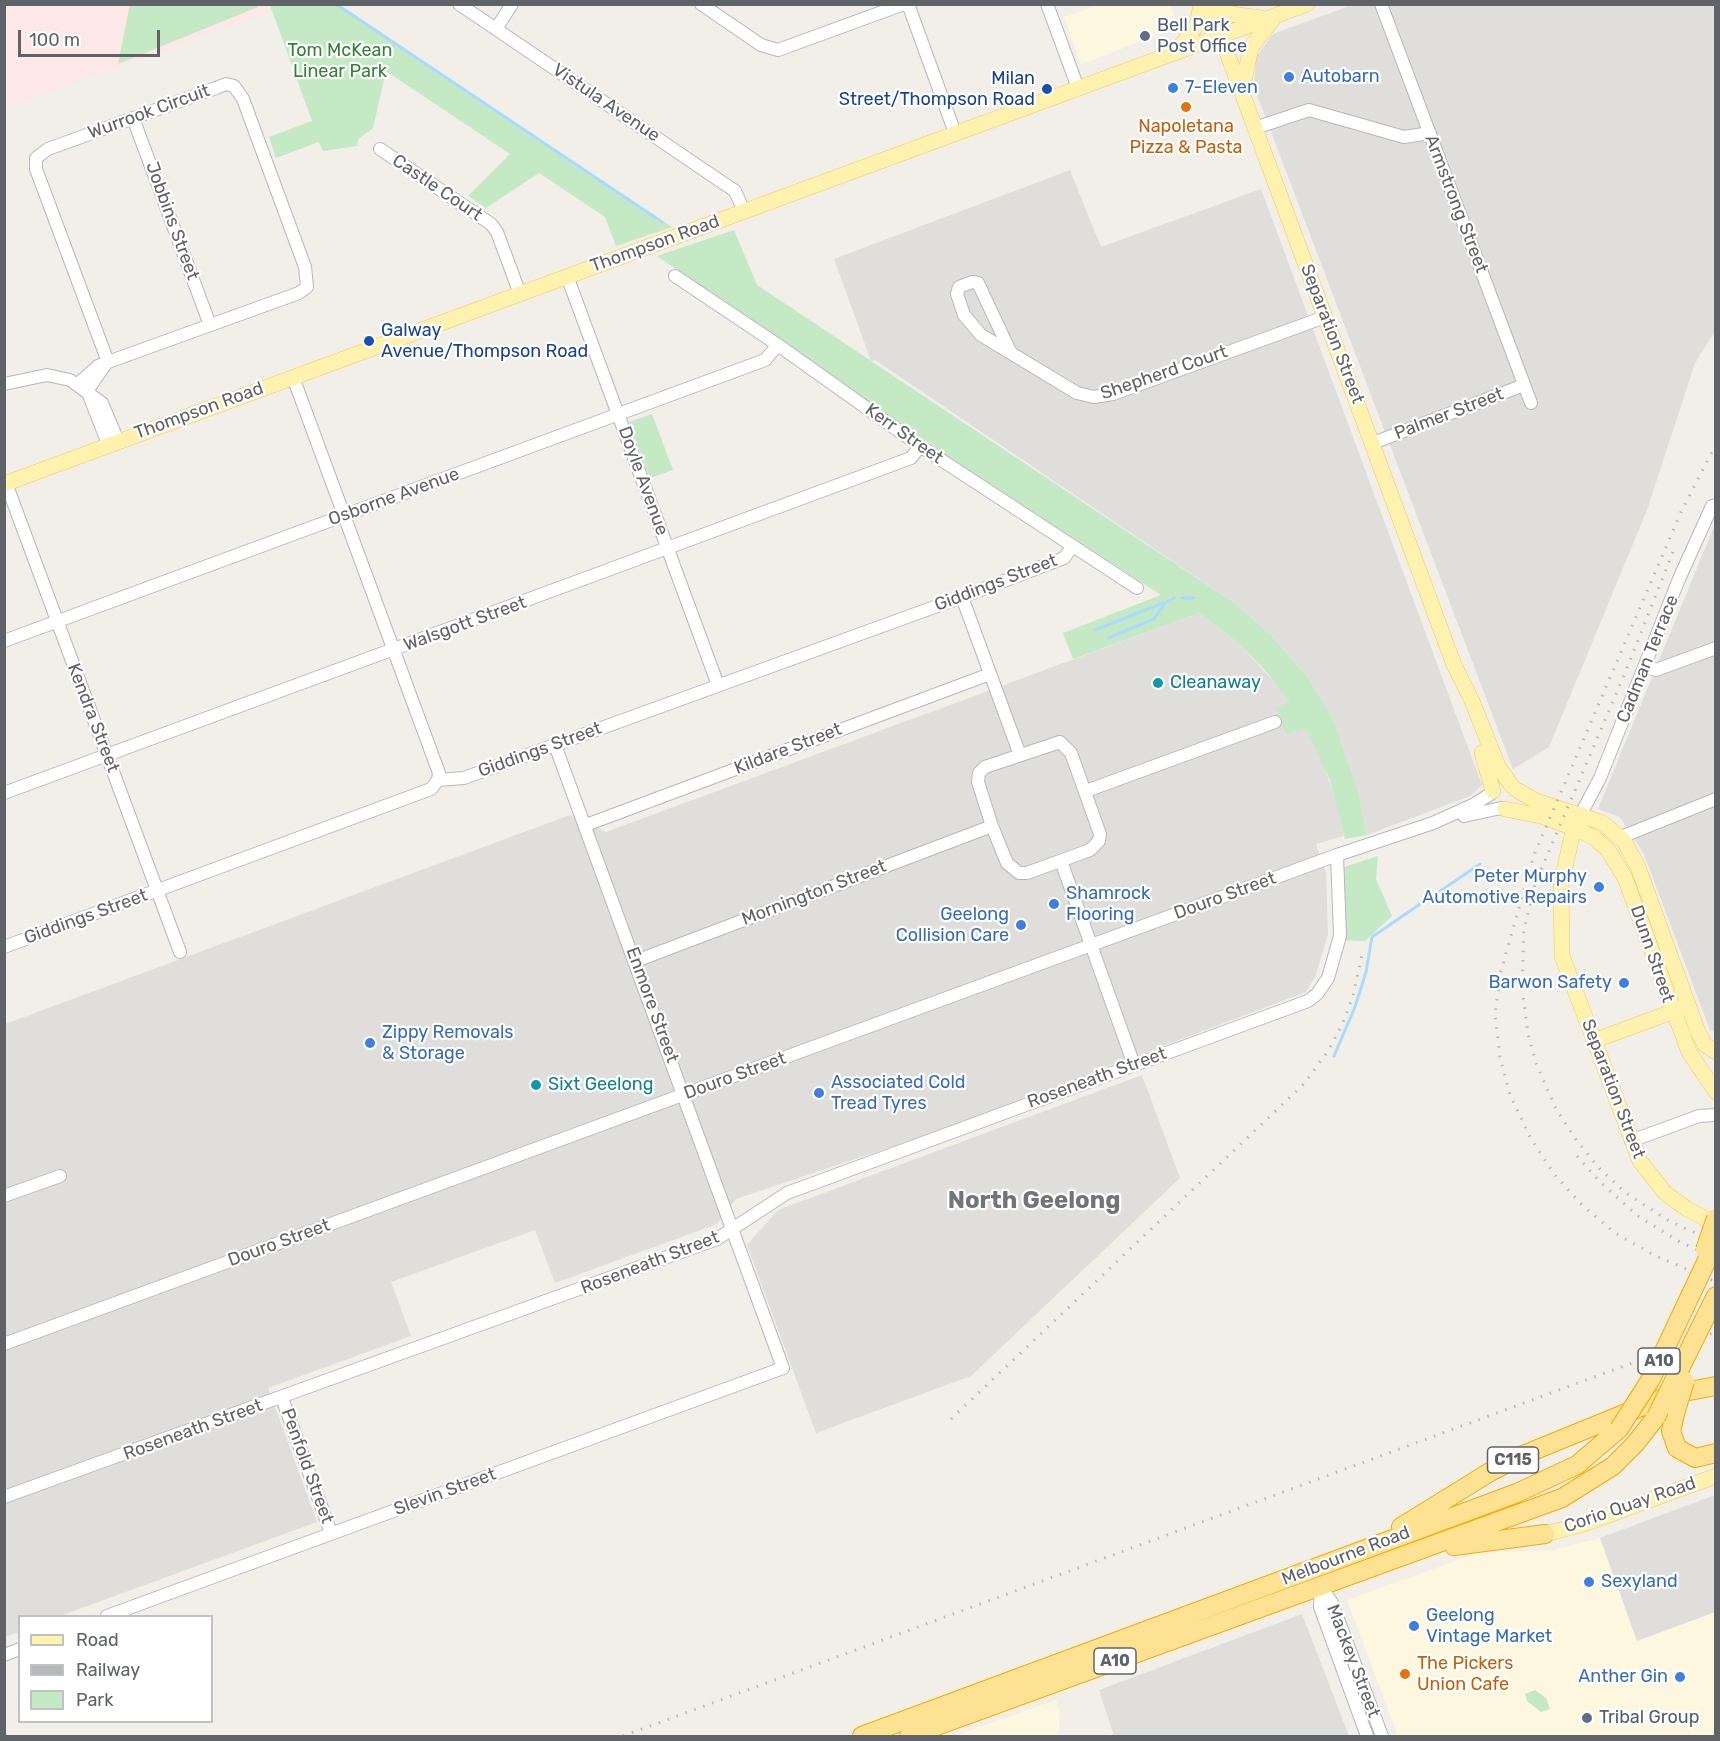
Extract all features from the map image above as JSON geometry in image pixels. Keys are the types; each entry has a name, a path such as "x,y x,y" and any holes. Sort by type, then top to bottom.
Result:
{"highway":[{"path":"1693,1289 1716,1218"},
{"name":"Melbourne Road","path":"861,1737 1114,1645 1349,1554 1488,1504 1561,1473 1593,1454 1619,1429 1642,1396 1716,1240"},
{"name":"Melbourne Road","path":"909,1737 1419,1551 1542,1505 1580,1488 1627,1453 1656,1417 1716,1296"},
{"path":"1704,1320 1671,1431 1677,1448 1695,1458 1716,1453"},
{"name":"C115","path":"1349,1554 1408,1523 1469,1484 1517,1458 1665,1397 1716,1386"},
{"path":"1419,1551 1545,1534"},
{"name":"Mackey Street","path":"1315,1568 1321,1587"}],"main road":[{"path":"1176,52 1197,25 1201,4"},
{"name":"Separation Street","path":"1209,4 1454,665 1459,690 1490,775 1492,791"},
{"path":"1217,4 1235,15 1272,17"},
{"name":"Thompson Road","path":"5,484 113,442 1307,4"},
{"path":"1242,93 1251,47 1272,17"},
{"name":"Separation Street","path":"1454,665 1466,686 1498,766 1513,787"},
{"path":"1500,784 1513,787 1578,821 1503,808 1493,800 1492,791 1500,784"},
{"path":"1503,808 1515,803 1517,796 1513,787"},
{"name":"Separation Street","path":"1578,821 1561,885 1561,951 1640,1161 1659,1187 1687,1209 1716,1224"},
{"name":"Dunn Street","path":"1578,821 1603,824 1621,837 1635,862 1701,1039 1716,1052"},
{"name":"Dunn Street","path":"1578,821 1608,850 1625,878 1673,1012 1693,1060 1716,1092"},
{"path":"1608,850 1621,837"},
{"path":"1593,1041 1689,1006"},
{"name":"Corio Quay Road","path":"1545,1534 1595,1520 1716,1476"}],"street":[{"name":"Vistula Avenue","path":"459,4 735,191 744,211"},
{"path":"496,29 513,4"},
{"path":"701,4 761,45 778,50 906,4 955,133"},
{"path":"1047,4 1078,88"},
{"name":"Armstrong Street","path":"1381,4 1531,404"},
{"name":"Wurrook Circuit","path":"226,84 234,86 239,91 309,281 299,294 210,325 108,362 36,163 40,154 48,149 226,84"},
{"path":"1255,128 1309,110 1404,137 1430,133"},
{"name":"Jobbins Street","path":"133,118 210,325"},
{"name":"Castle Court","path":"380,149 491,224 497,232 520,294"},
{"name":"Doyle Avenue","path":"567,276 718,685"},
{"name":"Kerr Street","path":"675,276 778,345 920,446 1137,588"},
{"name":"Shepherd Court","path":"1010,351 978,284 974,282 960,287 957,294 970,324 981,335 1077,393 1102,397 1325,316"},
{"name":"Osborne Avenue","path":"4,641 765,360 778,345"},
{"path":"83,388 108,362"},
{"path":"4,384 47,375 62,377 83,388 113,442"},
{"path":"293,377 439,773 438,780"},
{"name":"Palmer Street","path":"1373,443 1524,385"},
{"name":"Walsgott Street","path":"4,794 911,458 920,446"},
{"name":"Kendra Street","path":"5,484 180,951"},
{"name":"Cadman Terrace","path":"1578,821 1600,778 1680,579 1712,506 1716,505"},
{"name":"Giddings Street","path":"4,947 430,789 438,780 464,778 962,597 1064,558 1072,547"},
{"path":"962,597 1020,755"},
{"path":"1645,666 1656,670 1716,648"},
{"name":"Kildare Street","path":"586,825 990,674"},
{"path":"1086,791 1275,722"},
{"path":"1060,742 1066,746 1086,791 1100,834 1099,841 1090,850 1027,873 1019,873 1007,862 992,826 978,782 979,773 985,767 1060,742"},
{"name":"Enmore Street","path":"555,745 728,1210 732,1230 783,1368"},
{"name":"Douro Street","path":"4,1344 1337,855 1433,823 1473,806 1492,791"},
{"path":"1621,837 1653,822 1716,799"},
{"name":"Douro Street","path":"1433,823 1503,808"},
{"name":"Mornington Street","path":"636,961 992,826"},
{"name":"Roseneath Street","path":"4,1497 717,1239 787,1193 1308,1001 1317,994 1328,978 1341,930 1337,855"},
{"path":"1061,861 1134,1065"},
{"path":"1632,1141 1701,1116 1716,1115"},
{"path":"4,1196 60,1176"},
{"name":"Slevin Street","path":"112,1615 783,1368"},
{"name":"Penfold Street","path":"282,1398 331,1533"},
{"name":"Mackey Street","path":"1321,1587 1332,1603 1382,1737"},
{"name":"Mackey Street","path":"1321,1587 1320,1607 1367,1737"},
{"path":"1346,1678 1358,1673"}],"shaded area":[{"path":"5,5 270,5 272,11 5,108"},
{"path":"1100,5 1170,5 1178,26 1081,65 1064,17"},
{"path":"1352,5 1715,5 1715,331 1695,363 1647,510 1549,747 1513,769 1254,87 1256,57 1273,34"},
{"path":"1070,170 1101,247 1261,189 1482,785 1470,796 1367,835 1357,786 1332,717 1309,679 1271,635 1236,604 875,360 871,361 834,259"},
{"path":"1715,524 1715,1032 1710,1030 1644,854 1620,817 1598,809"},
{"path":"1199,613 1237,642 1281,689 1290,702 1285,735 1306,727 1322,760 1335,798 1344,836 1316,844 1326,873 1328,935 1315,977 1306,992 930,1134 736,1199 717,1224 555,1283 535,1230 391,1282 411,1336 268,1388 317,1522 63,1615 18,1615 18,1632 5,1637 5,1024 570,815 606,832"},
{"path":"1142,1075 1180,1178 971,1376 816,1433 747,1245 778,1210"},
{"path":"1715,1495 1715,1612 1637,1641 1600,1538"},
{"path":"1600,1538 1637,1641 1715,1612 1715,1736 1398,1736 1347,1600 1478,1553 1554,1550"},
{"path":"1302,1614 1349,1736 1114,1736 1099,1690"},
{"path":"1056,1700 1060,1714 1058,1736 955,1736"}],"green space":[{"path":"130,4 258,4 258,7 118,64"},
{"name":"Tom McKean Linear Park","path":"270,5 338,5 672,227 616,246 605,217 539,173 486,208 468,196 510,154 386,71 373,128 358,139 357,146 323,151 319,142 276,158 269,137 312,121"},
{"path":"734,230 757,285 1236,604 1271,635 1309,679 1332,717 1357,786 1367,835 1345,839 1330,780 1306,728 1286,735 1276,708 1290,702 1265,670 1237,642 1199,613 1073,659 1063,633 1161,595 958,463 657,256"},
{"path":"652,414 673,470 650,478 629,422"},
{"path":"1378,856 1376,879 1392,916 1365,941 1339,940 1338,869"},
{"path":"1535,1690 1546,1698 1550,1709 1541,1712 1527,1701 1525,1694"}],"waterway":[{"path":"336,4 662,222"},
{"path":"1108,638 1154,619 1165,603 1174,598"},
{"path":"1182,598 1194,598"},
{"path":"1095,630 1163,603"},
{"path":"1436,894 1480,864"},
{"path":"1334,1056 1355,1007 1366,972 1372,937 1429,898"}],"railway":[{"path":"1716,444 1681,512 1534,855 1501,971 1495,1014 1500,1057 1510,1095 1530,1137 1554,1174 1583,1206 1615,1233 1654,1255 1716,1282"},
{"path":"1673,552 1625,673 1535,884 1524,929 1522,989 1528,1034 1536,1063 1556,1109 1577,1141 1600,1169 1626,1193 1671,1222 1716,1242"},
{"path":"951,1419 1304,1084 1328,1051 1342,1025 1353,996 1363,950"},
{"path":"1577,1156 1600,1182 1638,1216 1680,1242 1716,1258"},
{"path":"623,1736 1716,1332"}],"place":[{"name":"Bell Park Post Office","path":"1145,36"},
{"name":"Autobarn","path":"1289,77"},
{"name":"7-Eleven","path":"1173,88"},
{"name":"Milan Street/Thompson Road","path":"1047,89"},
{"name":"Napoletana Pizza & Pasta","path":"1186,107"},
{"name":"Galway Avenue/Thompson Road","path":"369,341"},
{"name":"Cleanaway","path":"1158,683"},
{"name":"Peter Murphy Automotive Repairs","path":"1599,887"},
{"name":"Shamrock Flooring","path":"1054,904"},
{"name":"Geelong Collision Care","path":"1021,925"},
{"name":"Barwon Safety","path":"1624,983"},
{"name":"Zippy Removals & Storage","path":"370,1043"},
{"name":"Sixt Geelong","path":"536,1085"},
{"name":"Associated Cold Tread Tyres","path":"819,1093"},
{"name":"Sexyland","path":"1589,1582"},
{"name":"Geelong Vintage Market","path":"1414,1626"},
{"name":"The Pickers Union Cafe","path":"1405,1674"},
{"name":"Anther Gin","path":"1680,1677"},
{"name":"Tribal Group","path":"1587,1718"}],"district":[{"name":"North Geelong","path":"1034,1201"}]}
